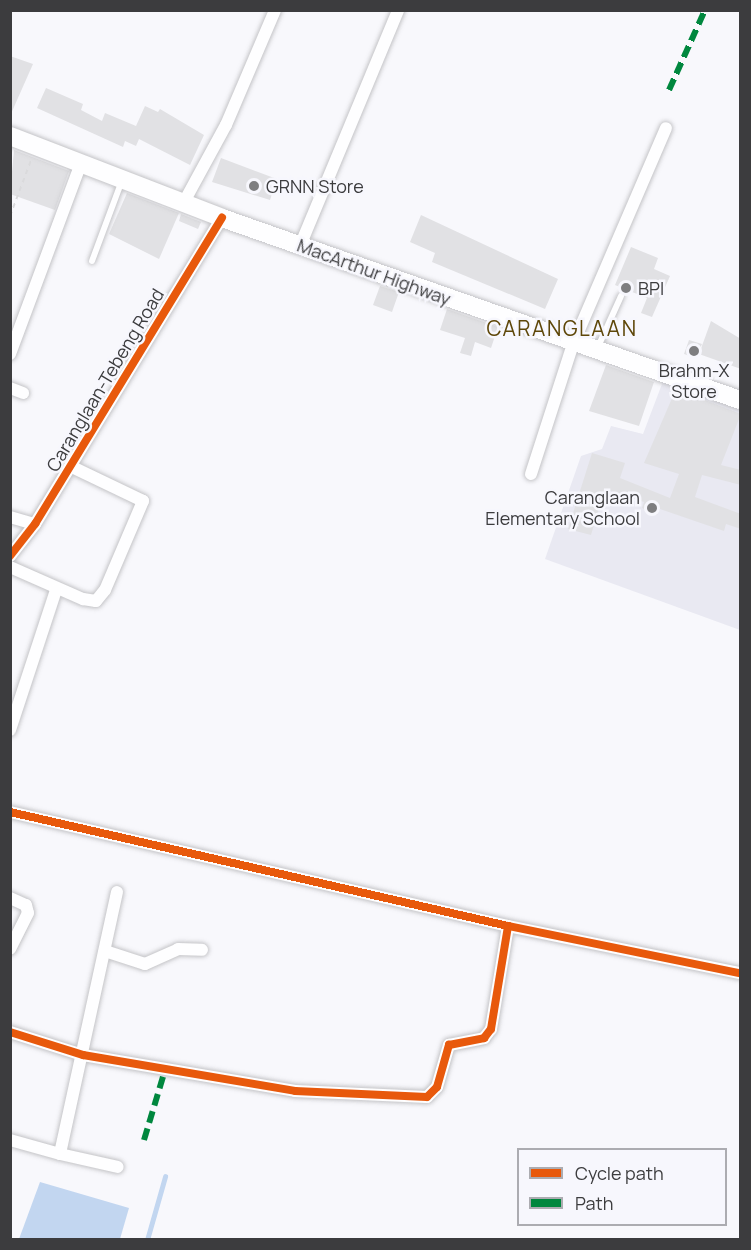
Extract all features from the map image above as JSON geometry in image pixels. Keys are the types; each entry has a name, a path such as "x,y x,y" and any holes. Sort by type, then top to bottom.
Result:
{"main road":[{"name":"MacArthur Highway","path":"10,136 222,218 596,353 741,400"}],"street":[{"path":"184,202 231,115 275,10"},
{"path":"300,246 398,10"},
{"path":"531,474 573,344 666,128"},
{"path":"10,354 81,163"},
{"name":"Caranglaan-Tebeng Road","path":"10,556 34,524 222,218"},
{"path":"10,388 23,393"},
{"path":"10,567 56,590 96,601 105,590 142,501 70,466"},
{"path":"10,517 34,524"},
{"path":"10,730 56,590"},
{"path":"10,812 508,926 741,973"},
{"path":"60,1154 117,892"},
{"path":"10,898 26,905 28,913 10,949"},
{"path":"10,1032 83,1055 295,1091 427,1097 436,1087 449,1045 484,1038 491,1029 508,926"},
{"path":"105,951 145,964 178,949 202,950"},
{"path":"10,1140 117,1167"}],"lane":[{"path":"92,261 122,179"},
{"path":"596,353 621,296"}],"path":[{"path":"10,216 36,146"}],"shaded area":[{"name":"Caranglaan Elementary School","path":"665,376 740,403 740,630 545,559 581,456 602,449 611,426 643,434"}],"water":[{"path":"40,1182 129,1208 120,1239 19,1239"}],"building":[{"path":"10,56 33,64 10,116"},
{"path":"46,88 83,104 81,110 102,121 105,113 136,126 145,106 158,112 160,109 204,135 190,165 139,139 136,146 125,141 123,147 37,108"},
{"path":"14,150 69,171 55,210 10,194"},
{"path":"221,158 277,179 270,200 212,182"},
{"path":"127,193 179,213 159,259 109,234"},
{"path":"181,214 201,222 198,229 179,221"},
{"path":"421,215 558,279 545,309 432,262 435,253 410,242"},
{"path":"631,247 658,258 654,269 670,276 652,317 641,313 647,298 615,285"},
{"path":"380,286 399,292 392,312 373,305"},
{"path":"447,309 498,327 491,348 475,342 471,356 460,353 465,338 440,330"},
{"path":"711,321 741,339 741,369 699,354"},
{"path":"689,340 702,344 696,358 684,354"},
{"path":"606,365 654,382 639,426 589,411"},
{"path":"676,389 741,414 721,465 741,470 741,485 702,475 695,497 741,514 741,529 726,524 724,531 660,509 657,515 642,508 644,502 605,489 591,535 568,529 592,453 625,463 620,478 670,498 679,474 644,463"}],"waterway":[{"path":"147,1240 165,1177"}],"marked path":[{"path":"669,90 705,10"},
{"path":"144,1140 165,1070"}],"cycle path":[{"path":"10,556 35,524 222,218"},
{"path":"10,812 508,926 740,973"},
{"path":"10,1032 83,1055 295,1091 427,1097 437,1087 449,1045 484,1038 491,1029 508,926"}],"place":[{"name":"GRNN Store","path":"254,186"},
{"name":"BPI","path":"626,288"},
{"name":"Brahm-X Store","path":"694,351"},
{"name":"Caranglaan Elementary School","path":"652,508"}],"district":[{"name":"CARANGLAAN","path":"562,328"}]}
